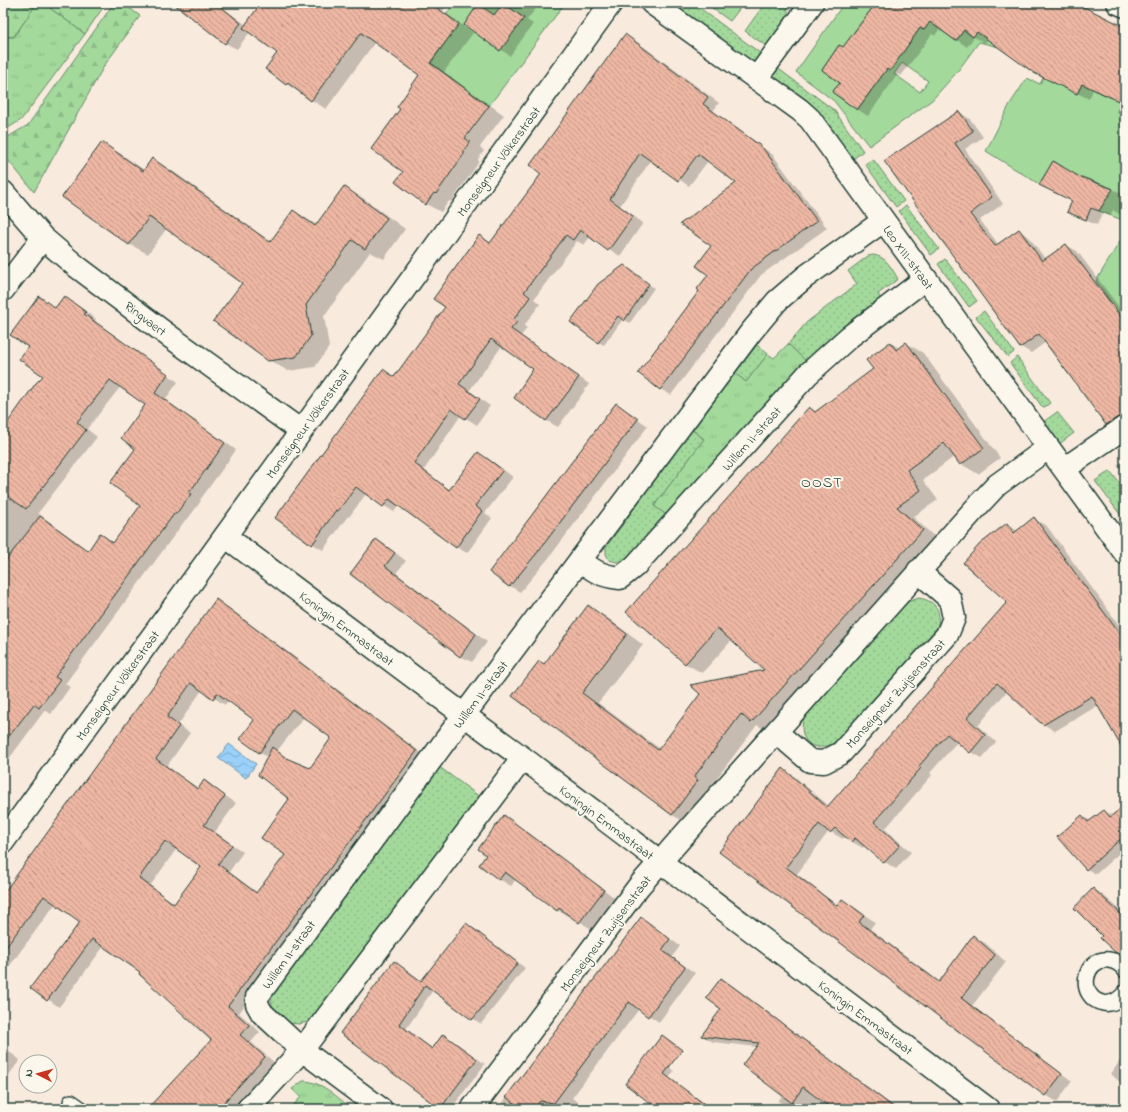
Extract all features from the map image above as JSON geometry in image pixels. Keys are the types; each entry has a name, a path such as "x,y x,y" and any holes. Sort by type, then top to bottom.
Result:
{"street":[{"name":"Monseigneur Völkerstraat","path":"3,842 611,3"},
{"name":"Leo XIII-straat","path":"652,3 800,110 810,120 1125,553"},
{"path":"756,79 812,3"},
{"path":"1118,3 1125,6"},
{"name":"Ringvaert","path":"3,192 43,238 76,266 301,431"},
{"name":"Willem II-straat","path":"302,1050 262,1013 257,1004 257,997 464,715 581,561 751,332 777,301 805,277 883,220"},
{"path":"3,290 43,238"},
{"name":"Willem II-straat","path":"581,561 595,571 608,577 620,578 634,566 687,510 808,374 848,337 925,279"},
{"path":"1064,469 1125,427"},
{"name":"Monseigneur Zwijsenstraat","path":"473,1107 639,886 918,571 997,485 1048,448"},
{"name":"Koningin Emmastraat","path":"225,536 523,758 988,1109"},
{"name":"Monseigneur Zwijsenstraat","path":"776,732 810,761 824,762 841,752 947,635 954,618 950,599 918,571"},
{"path":"248,1109 302,1050 523,758"},
{"path":"302,1050 380,1109"}],"lane":[{"path":"1125,970 1119,963 1106,960 1093,965 1088,971 1086,978 1088,992 1092,998 1099,1002 1113,1003 1120,1000 1125,994"}],"green space":[{"path":"3,3 37,3 14,37 3,36"},
{"path":"37,3 43,3 85,34 21,120 3,131 3,37 14,37"},
{"path":"43,3 106,3 85,34"},
{"path":"114,3 123,3 140,16 104,66 34,192 3,154 3,140 28,125"},
{"path":"454,3 565,3 489,106 431,63 453,31 446,15"},
{"path":"668,3 693,3 764,56 757,61 752,62"},
{"path":"705,3 744,3 730,21"},
{"path":"765,3 787,3 789,21 769,48 745,31"},
{"path":"844,3 876,3 854,32 890,58 898,49 903,52 920,28 924,30 931,19 910,3 959,3 948,19 939,12 935,17 935,26 956,41 964,30 973,37 978,31 963,17 972,4 971,3 976,3 982,7 984,3 1009,3 999,19 1007,24 1008,23 1035,41 1054,10 1052,9 1056,3 1076,3 1082,6 1068,35 1062,32 1053,48 1071,57 1068,62 1079,67 1066,88 1077,94 1091,66 1099,70 1106,56 1110,57 1095,90 1105,95 1115,74 1125,77 1125,96 1117,111 1125,115 1125,221 1099,211 1112,188 1079,176 1073,192 1056,183 1064,168 1054,161 1039,184 986,151 1010,104 1027,78 1040,84 1053,58 1041,52 1032,70 1016,59 1022,51 1005,38 999,47 979,42 957,72 932,100 869,146 834,101 796,72","holes":["839,45 851,54 854,49 876,65 862,84 871,91 857,110 832,92 840,83 822,70","902,63 928,81 920,92 894,74"]},
{"path":"776,67 834,110 863,151 852,160 778,82 774,75"},
{"path":"873,159 904,201 896,207 865,164"},
{"path":"906,205 939,249 931,255 899,211"},
{"path":"1125,233 1125,316 1123,319 1096,281"},
{"path":"873,255 885,260 898,279 878,294 882,301 807,362 788,344 807,322 857,284 848,271 868,256"},
{"path":"945,259 977,301 969,307 938,264"},
{"path":"984,311 1014,352 1008,357 976,317"},
{"path":"788,344 807,362 668,516 654,506 704,439 693,430 735,373 746,382 768,354 774,358"},
{"path":"757,345 768,354 746,382 735,373"},
{"path":"1017,357 1050,403 1043,408 1010,363"},
{"path":"1057,412 1074,433 1058,445 1042,423"},
{"path":"692,430 704,439 654,506 668,516 624,560 617,562 609,560 606,554 606,547"},
{"path":"1110,471 1125,490 1125,521 1095,481"},
{"path":"919,598 930,602 937,609 939,618 936,629 835,742 828,746 821,747 809,744 803,733 802,726 804,718 907,602"},
{"path":"438,766 480,797 314,1015 308,1022 299,1024 288,1023 274,1011 271,1001 272,992"},
{"path":"303,1081 323,1087 352,1109 290,1109 301,1097 292,1089"}],"water":[{"path":"229,744 256,764 246,778 218,758"}],"building":[{"path":"173,3 216,3 241,23 225,44"},
{"path":"261,3 430,3 459,24 430,63 489,106 465,138 470,142 464,150 464,154 436,194 434,193 425,205 395,182 403,172 371,149 400,109 397,107 419,75 361,33 311,101 288,83 286,85 265,69 277,53 243,28"},
{"path":"503,3 524,18 500,51 464,25 478,4 494,15"},
{"path":"876,3 1076,3 1125,27 1125,104 1082,84 1077,94 1034,73 977,32 973,37 964,30 956,41 930,22 924,30 920,28 890,71 887,69 857,110 832,92 840,83 822,70 839,45 843,47"},
{"path":"625,34 708,97 703,104 762,147 817,221 751,269 660,390 638,373 699,291 697,289 708,275 696,266 711,246 680,224 736,183 698,154 678,181 640,153 610,199 633,216 608,251 580,230 573,240 566,235 524,292 530,297 514,319 517,322 511,329 579,377 572,387 546,421 514,398 533,369 491,339 459,384 480,399 465,419 451,409 414,463 449,490 478,452 503,470 475,506 482,511 456,548 389,499 383,507 356,487 338,511 336,510 312,545 275,518 383,369 394,377 445,307 433,299 479,235 490,243 541,174 530,165"},
{"path":"959,111 973,131 955,143 992,197 970,214 995,246 1019,229 1042,261 1066,244 1125,322 1125,415 1118,417 1106,425 1039,334 1020,348 884,161"},
{"path":"102,142 143,171 152,158 270,242 293,210 315,226 344,186 387,218 365,249 352,240 306,305 311,336 296,357 268,361 213,321 242,283 149,217 129,245 62,197"},
{"path":"1053,161 1078,176 1113,189 1099,211 1091,208 1086,220 1067,212 1072,201 1039,185"},
{"path":"624,265 649,284 624,321 618,316 598,343 570,322 598,284"},
{"path":"39,296 55,308 64,296 86,312 84,314 168,374 155,393 225,443 189,493 191,494 176,514 174,514 55,677 60,680 39,708 34,704 3,744 3,564 40,516 88,551 100,533 113,543 140,506 110,483 135,449 121,438 145,405 110,380 77,422 86,430 26,509 3,493 3,429 36,383 43,376 19,359 28,347 10,335"},
{"path":"890,342 896,350 906,342 984,448 960,465 944,443 907,470 921,490 897,507 923,530 751,723 741,714 694,777 698,780 672,815 512,696 539,661 544,664 588,605 627,634 582,693 658,750 700,694 690,685 764,670 717,628 685,664 626,612 809,407 815,412 873,369 866,360"},
{"path":"616,403 638,419 537,553 509,587 489,572"},
{"path":"1034,517 1125,641 1125,753 1092,696 1043,725 997,683 967,718 985,735 970,753 947,734 919,766 921,768 874,822 900,845 884,863 855,838 851,842 835,828 830,833 819,824 786,867 837,906 842,899 864,915 859,922 939,982 973,935 995,955 961,998 1062,1074 1045,1096 719,852 783,768 827,807 1007,602 963,563 980,544 1007,523 1014,533"},
{"path":"376,539 395,553 385,566 476,634 460,657 350,574"},
{"path":"216,599 417,751 228,1006 249,1025 240,1035 265,1057 218,1109 147,1109 211,1040 139,974 140,972 92,939 47,1001 30,988 80,922 44,896 3,951 3,894","holes":["191,683 213,699 217,693 254,720 240,739 259,753 292,709 331,738 310,768 286,758 272,747 258,775 289,799 261,838 285,855 256,893 218,864 232,845 204,825 225,796 204,780 198,789 156,759 179,726 167,717","165,841 201,867 174,904 139,878"]},
{"path":"1125,805 1125,835 1086,870 1057,837 1082,815 1088,822 1104,810 1110,817"},
{"path":"504,815 604,890 579,923 559,908 557,911 505,872 499,880 479,865 486,855 478,849"},
{"path":"1093,888 1121,914 1125,909 1125,957 1115,952 1100,938 1102,936 1074,908"},
{"path":"641,917 670,939 662,950 685,967 648,1017 629,1002 554,1103 540,1101 534,1109 522,1109 506,1097"},
{"path":"466,923 518,963 472,1020 425,985 399,1024 432,1049 443,1034 477,1059 440,1109 340,1033 394,961 421,981"},
{"path":"721,978 896,1109 832,1109 803,1087 792,1103 742,1065 759,1043 701,1036 721,1009 706,998"},
{"path":"662,1035 682,1050 664,1074 711,1109 658,1109 625,1084"}],"district":[{"name":"OOST","path":"822,482"}]}
